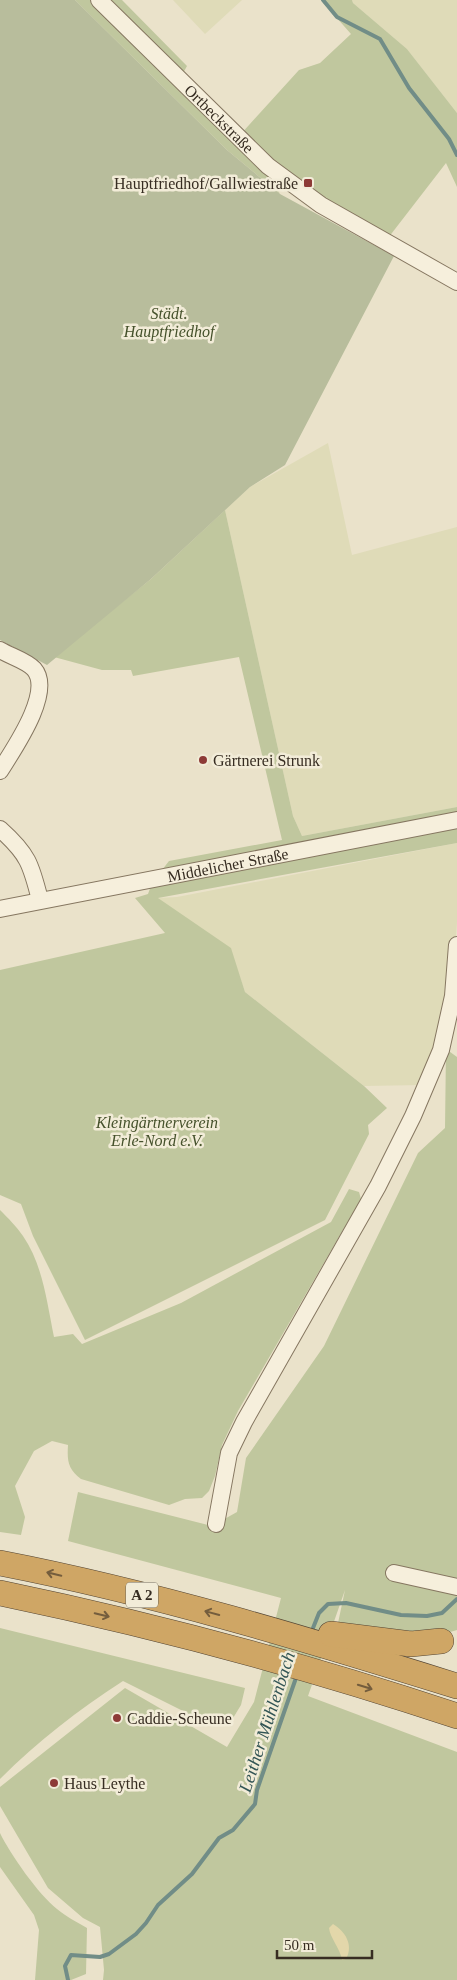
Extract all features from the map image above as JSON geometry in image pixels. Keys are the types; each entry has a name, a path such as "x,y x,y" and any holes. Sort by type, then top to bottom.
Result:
{"highway":[{"name":"A 2","path":"0,1563 115,1588 327,1640"},
{"name":"A 2","path":"0,1593 109,1617 251,1653 457,1716"},
{"path":"327,1640 411,1644 441,1642"},
{"path":"327,1640 457,1686"}],"street":[{"name":"Ortbeckstraße","path":"98,0 268,166 321,205 457,282"},
{"path":"0,650 33,668 39,676 41,690 16,744 0,771"},
{"name":"Middelicher Straße","path":"0,909 457,820"},
{"path":"0,829 19,846 31,865 40,900"},
{"path":"216,1524 229,1454 244,1422 378,1186 413,1116 441,1050 453,996 457,944"},
{"path":"394,1573 457,1587"}],"shaded area":[{"path":"173,0 242,0 205,34"},
{"path":"352,0 457,0 457,113 407,49 353,3"},
{"path":"328,443 352,555 457,527 457,807 302,836 293,816 225,510 250,487"},
{"path":"457,843 457,922 452,995 423,1085 364,1086 245,992 230,948 157,898 177,897"}],"green space":[{"name":"Städt. Hauptfriedhof","path":"0,0 75,0 227,150 280,194 394,256 285,465 250,487 151,579 47,665 0,640"},
{"path":"75,0 122,0 187,66 182,75 265,168 280,194 227,150"},
{"path":"321,0 352,0 353,3 407,49 457,113 457,187 446,163 385,242 362,229 240,135 299,70 320,63 351,34"},
{"name":"Kleingärtnerverein Erle-Nord e.V.","path":"225,510 293,816 302,836 457,807 457,843 158,898 231,948 245,992 364,1086 387,1108 368,1125 369,1134 325,1220 85,1340 33,1236 21,1204 0,1195 0,970 165,933 135,898 148,894 152,883 169,861 282,840 239,657 133,676 131,670 102,670 54,657 151,579"},
{"path":"446,1049 457,1057 457,1630 440,1635 338,1623 345,1590 308,1696 457,1752 457,1980 103,1980 104,1970 100,1927 83,1918 48,1888 0,1806 0,1787 125,1688 227,1747 254,1702 281,1598 68,1541 78,1492 212,1526 237,1512 246,1458 324,1346 418,1153 445,1128"},
{"path":"349,1189 359,1192 361,1199 238,1411 222,1445 215,1476 209,1491 202,1498 185,1499 169,1505 81,1479 73,1472 69,1464 68,1445 52,1441 34,1451 15,1486 25,1517 21,1535 0,1532 0,1210 21,1233 30,1247 40,1272 54,1337 73,1334 82,1344 181,1303 331,1222"},
{"path":"0,1628 245,1688 241,1705 230,1723 209,1724 123,1681 59,1727 0,1779"},
{"path":"0,1833 18,1863 50,1903 67,1917 87,1928 86,1974 71,1980 35,1980 39,1930 34,1915 0,1867"}],"sand":[{"path":"333,1924 341,1930 349,1944 346,1959 342,1960 330,1932 329,1928"}],"waterway":[{"path":"323,0 337,17 380,39 409,88 449,139 457,155"},
{"name":"Leither Mühlenbach","path":"311,1633 319,1613 328,1604 346,1603 401,1615 427,1616 442,1613 457,1599"},
{"name":"Leither Mühlenbach","path":"68,1980 65,1966 71,1955 100,1957 109,1954 136,1934 158,1905 192,1874 219,1838 233,1830 255,1804 257,1790 297,1675"}],"place":[{"name":"Hauptfriedhof/Gallwiestraße","path":"308,183"},
{"name":"Gärtnerei Strunk","path":"203,760"},
{"name":"Caddie-Scheune","path":"117,1718"},
{"name":"Haus Leythe","path":"54,1783"}]}
